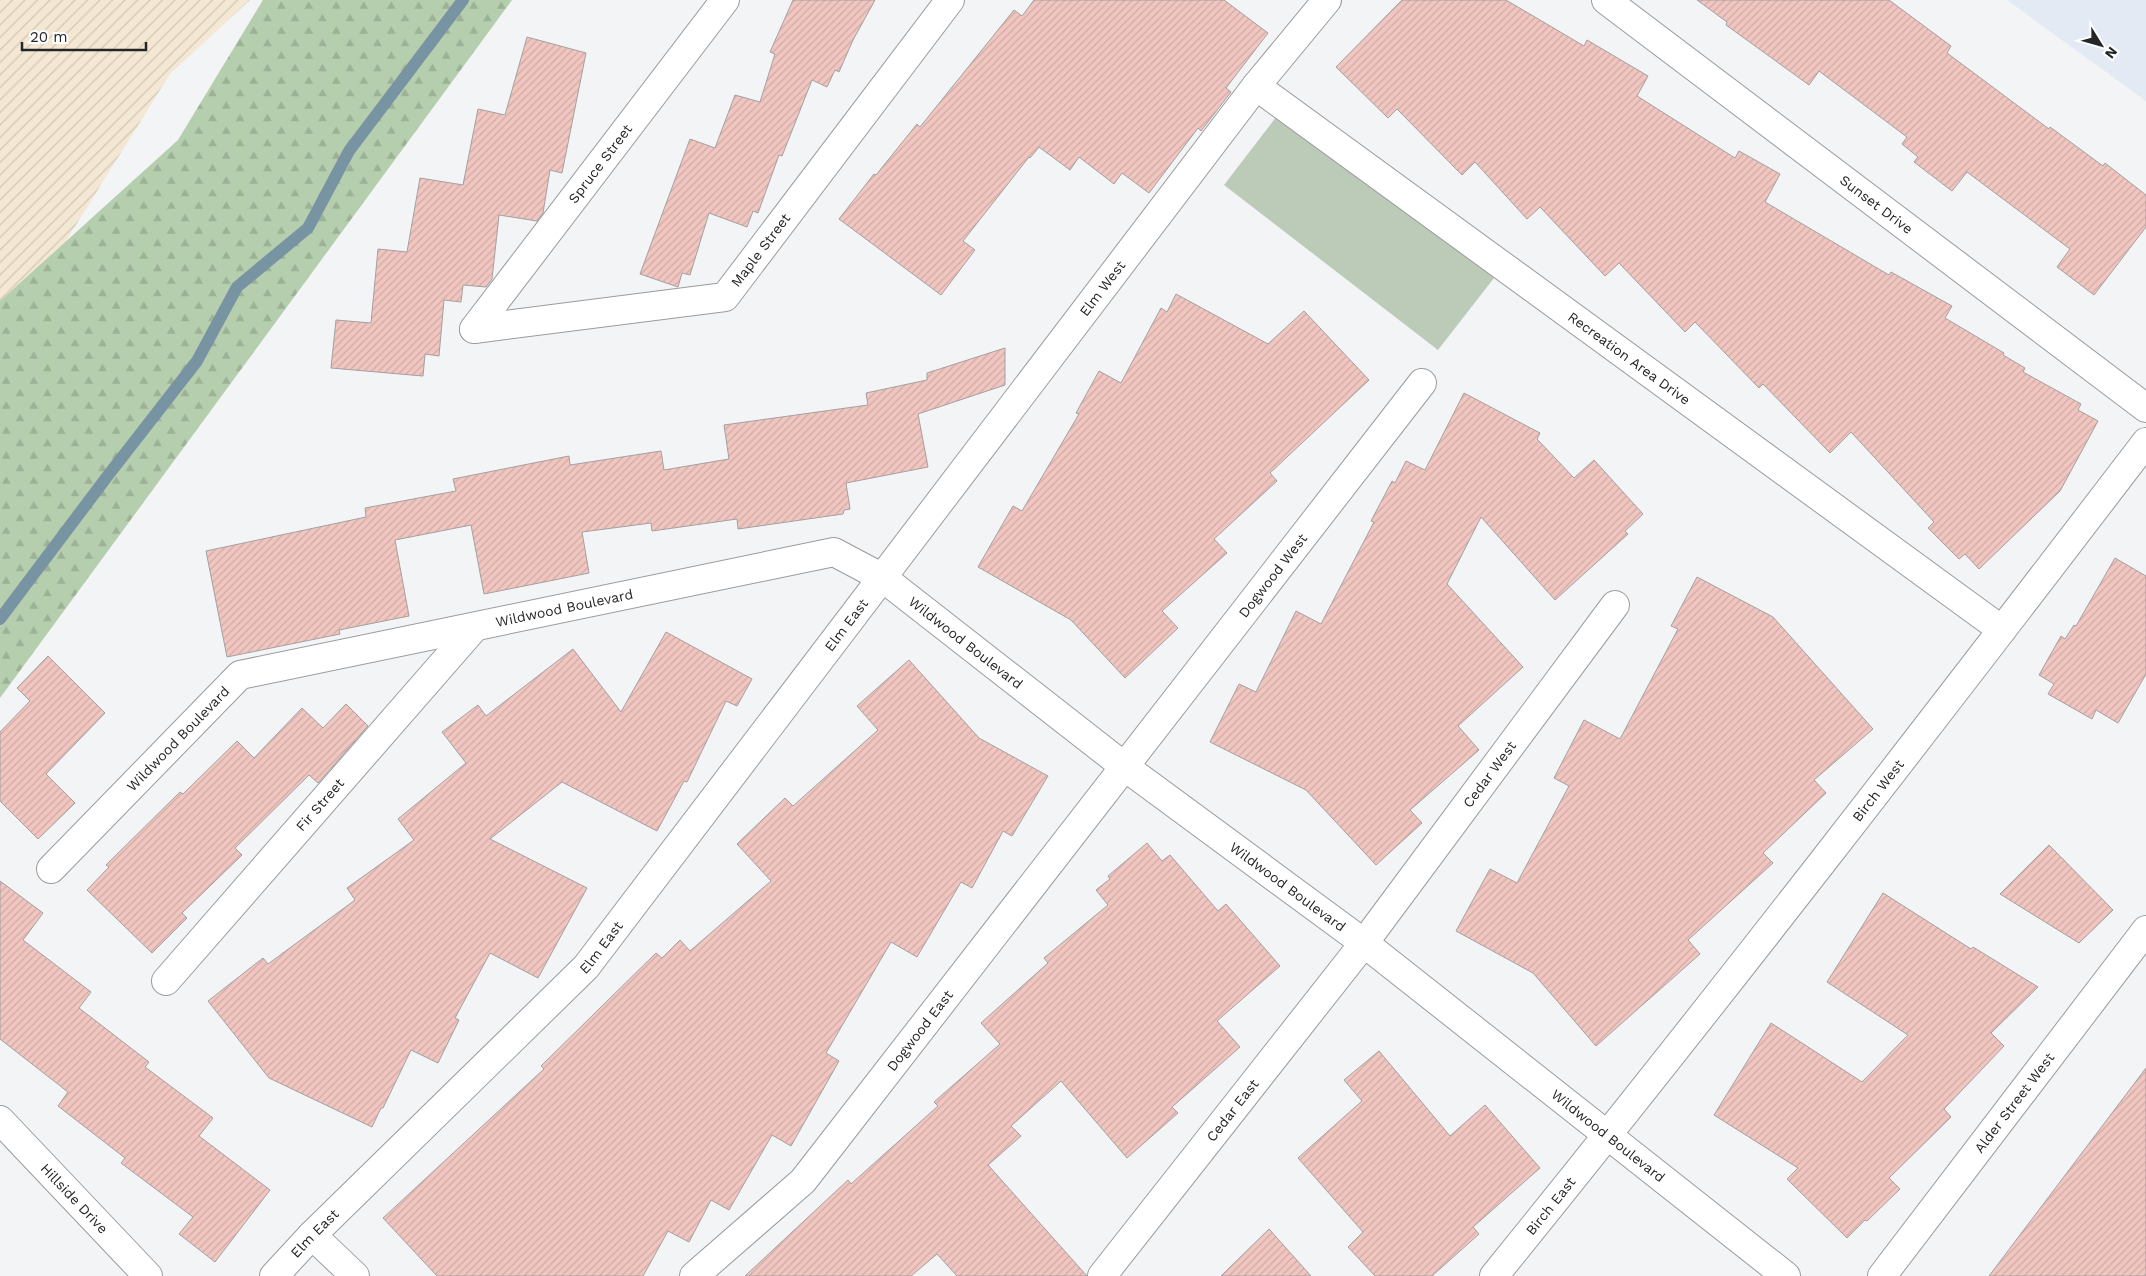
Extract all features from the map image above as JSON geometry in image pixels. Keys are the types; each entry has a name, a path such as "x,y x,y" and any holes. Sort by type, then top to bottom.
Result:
{"street":[{"name":"Spruce Street","path":"474,329 725,0"},
{"name":"Maple Street","path":"474,329 725,297 950,0"},
{"name":"Elm West","path":"883,578 1256,86 1327,0"},
{"name":"Sunset Drive","path":"1606,0 2146,408"},
{"name":"Recreation Area Drive","path":"1256,86 2002,630"},
{"name":"Dogwood West","path":"1125,768 1422,383"},
{"name":"Birch West","path":"1607,1136 2002,630 2146,442"},
{"name":"Wildwood Boulevard","path":"51,869 240,675 834,552 883,578 1125,768 1364,943 1786,1276"},
{"name":"Elm East","path":"274,1276 312,1235 586,967 883,578"},
{"name":"Cedar West","path":"1364,943 1615,605"},
{"name":"Fir Street","path":"166,981 474,628"},
{"name":"Dogwood East","path":"694,1276 803,1181 1125,768"},
{"name":"Alder Street West","path":"1882,1276 2146,930"},
{"name":"Cedar East","path":"1102,1276 1364,943"},
{"name":"Hillside Drive","path":"0,1120 148,1276"},
{"name":"Birch East","path":"1494,1276 1607,1136"},
{"path":"312,1235 355,1276"}],"shaded area":[{"path":"0,0 250,0 170,74 0,347"},
{"path":"2007,0 2146,0 2146,101"}],"green space":[{"path":"263,0 512,0 0,698 0,301 178,140"},
{"path":"1280,112 1494,278 1438,350 1224,185"}],"building":[{"path":"793,0 875,0 853,40 839,72 835,70 827,87 812,80 782,156 779,155 758,213 753,211 747,227 709,213 690,275 682,273 678,287 640,274 690,139 715,148 735,95 760,102 775,54 770,52"},
{"path":"1034,0 1224,0 1268,33 1226,88 1231,92 1201,131 1198,128 1149,193 1122,173 1114,184 1079,157 1070,170 1039,147 963,241 975,250 941,295 839,219 874,174 876,175 917,124 920,127 1014,10 1022,16"},
{"path":"1402,0 1506,0 1584,46 1587,40 1648,76 1637,96 1735,158 1739,151 1780,174 1765,202 1889,275 1891,272 1952,306 1945,318 2004,353 2003,355 2025,368 2023,372 2081,404 2078,410 2098,421 2060,491 1979,569 1965,554 1959,559 1928,528 1934,522 1851,432 1830,453 1763,384 1759,388 1695,322 1685,332 1619,263 1605,276 1540,207 1527,219 1475,162 1462,175 1397,109 1388,118 1336,67"},
{"path":"1697,0 1889,0 1951,46 1947,53 2049,129 2050,127 2103,166 2105,163 2146,195 2146,227 2094,295 2057,267 2070,249 1967,172 1952,191 1914,162 1918,157 1902,144 1907,137 1819,71 1809,85 1726,25 1727,22"},
{"path":"527,37 586,53 562,173 550,170 543,213 537,221 499,215 492,279 486,287 463,285 461,302 444,300 439,356 425,354 423,376 331,368 336,320 371,323 378,249 407,252 420,178 463,185 478,109 505,115"},
{"path":"1176,294 1268,344 1304,311 1369,380 1270,473 1277,481 1214,539 1227,553 1162,611 1178,628 1125,678 1071,620 978,567 1013,506 1022,511 1079,414 1076,413 1099,371 1121,383 1161,308 1167,312"},
{"path":"1005,348 1005,385 918,414 928,467 846,483 850,509 844,510 843,514 738,529 737,519 652,531 651,523 582,532 589,573 484,594 471,525 395,540 409,616 339,630 340,634 227,657 206,551 366,517 365,508 456,491 453,479 569,456 570,465 661,451 664,470 729,459 724,425 868,405 866,393 927,380 927,373"},
{"path":"1464,393 1540,433 1537,439 1574,478 1594,460 1643,514 1625,531 1628,534 1555,600 1481,517 1447,584 1523,667 1458,726 1479,750 1410,810 1422,823 1376,865 1306,790 1210,742 1239,684 1256,692 1296,611 1321,624 1374,522 1371,521 1392,481 1395,483 1406,461 1425,470"},
{"path":"2115,558 2146,576 2146,674 2118,723 2096,710 2092,719 2048,694 2054,684 2039,675 2061,636 2065,639 2074,625 2076,626"},
{"path":"1697,577 1773,617 1873,729 1814,780 1826,793 1763,853 1773,863 1688,940 1700,954 1596,1046 1533,973 1456,931 1490,869 1517,883 1569,786 1554,778 1584,720 1620,739 1678,629 1671,626"},
{"path":"666,632 752,679 737,706 726,701 687,782 684,781 657,831 562,782 490,839 587,888 538,978 490,953 455,1018 459,1020 438,1063 411,1050 372,1127 269,1078 208,1001 263,958 268,964 355,900 347,888 414,840 398,819 466,763 442,732 478,705 486,716 573,649 621,712"},
{"path":"48,656 105,713 46,774 75,803 38,839 0,801 0,732 30,701 17,688"},
{"path":"909,660 979,738 1048,776 1012,836 1003,831 972,888 961,882 917,957 891,942 826,1053 839,1061 791,1146 772,1135 729,1210 711,1200 689,1242 668,1231 643,1276 437,1276 383,1218 544,1069 541,1066 656,953 662,958 680,940 690,951 771,881 737,844 785,798 793,806 878,730 857,706"},
{"path":"346,704 368,726 318,783 309,775 235,848 242,855 182,913 187,918 152,953 87,890 109,867 106,865 180,792 183,794 237,741 254,758 302,708 323,728"},
{"path":"1147,843 1162,861 1170,855 1218,911 1226,904 1280,966 1217,1021 1240,1047 1172,1107 1178,1113 1127,1158 1061,1081 1011,1126 1021,1136 988,1165 1087,1276 957,1276 937,1254 911,1276 745,1276 848,1180 851,1184 938,1106 934,1102 1000,1044 981,1023 1048,963 1044,958 1108,905 1096,890 1110,879 1108,876"},
{"path":"2049,845 2113,910 2079,943 2000,894"},
{"path":"0,881 43,913 23,940 91,992 79,1008 149,1062 145,1067 213,1118 199,1136 270,1190 215,1262 179,1234 193,1217 121,1163 125,1158 58,1106 68,1092 0,1039"},
{"path":"1883,893 1971,949 1973,947 2038,987 1991,1033 2004,1046 1944,1109 1951,1117 1889,1178 1900,1189 1847,1238 1787,1179 1798,1168 1714,1115 1771,1023 1862,1082 1908,1035 1827,982"},
{"path":"1379,1051 1450,1136 1485,1105 1540,1168 1473,1227 1479,1234 1432,1276 1375,1276 1348,1247 1363,1232 1298,1158 1362,1101 1344,1080"},
{"path":"2146,1068 2146,1276 1989,1276"},
{"path":"1269,1229 1311,1276 1221,1276"}],"waterway":[{"path":"0,619 197,361 237,287 308,228 349,151 463,0"}]}
